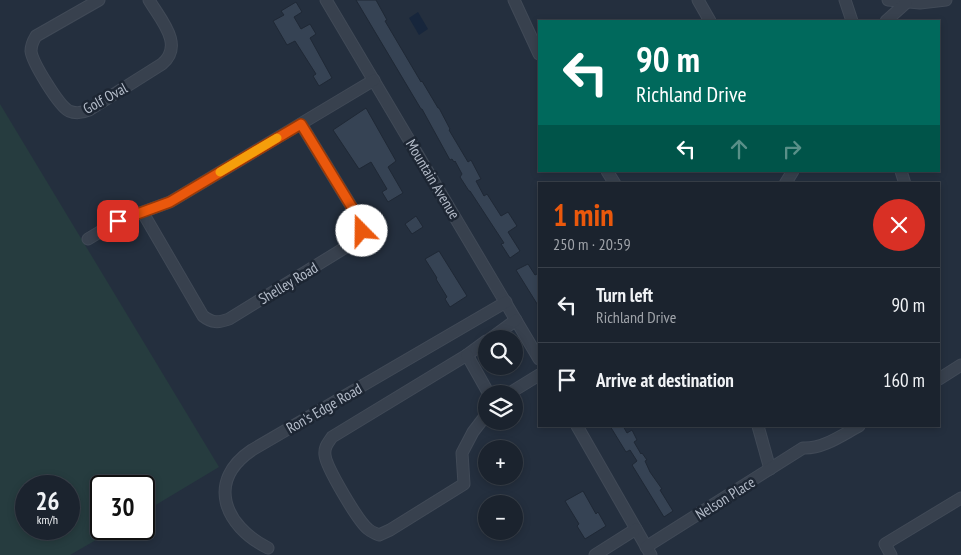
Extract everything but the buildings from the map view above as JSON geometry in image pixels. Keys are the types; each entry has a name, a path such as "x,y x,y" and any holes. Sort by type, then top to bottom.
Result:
{"street":[{"name":"Golf Oval","path":"99,0 36,36 32,43 31,51 35,63 60,103 65,108 76,113 89,110 162,64 171,54 173,48 172,38 149,0"},
{"name":"Mountain Avenue","path":"326,0 538,358"},
{"path":"514,0 538,52"},
{"path":"698,0 709,20"},
{"path":"845,0 852,20"},
{"path":"888,0 906,3 946,0"},
{"path":"887,20 906,3"},
{"path":"88,239 118,221 170,202 374,80"},
{"name":"Shelley Road","path":"143,213 204,316 210,321 217,322 229,319 351,244 359,237 362,231 362,224 301,124"},
{"name":"Ron's Edge Road","path":"268,548 255,542 245,533 228,507 225,487 228,476 238,461 252,450 506,302"},
{"path":"502,330 516,320"},
{"path":"478,347 332,438 326,446 325,454 329,467 361,521 369,530 378,535 390,530 464,484 462,453 478,425"},
{"path":"467,355 485,385"},
{"path":"940,378 961,365"},
{"path":"523,385 538,376"},
{"path":"578,427 648,551"},
{"path":"758,427 770,469"},
{"name":"Nelson Place","path":"648,551 804,448 814,448 857,427"},
{"path":"891,555 886,544 961,498"},
{"path":"595,555 636,529"}],"green space":[{"path":"0,104 219,467 155,505 155,475 90,475 90,540 96,540 70,555 0,555"}],"water":[{"path":"418,12 428,29 419,35 409,18"}],"slow traffic":[{"path":"220,172 277,138"}],"route":[{"path":"118,221 170,202 301,124 362,224 362,231"}]}
